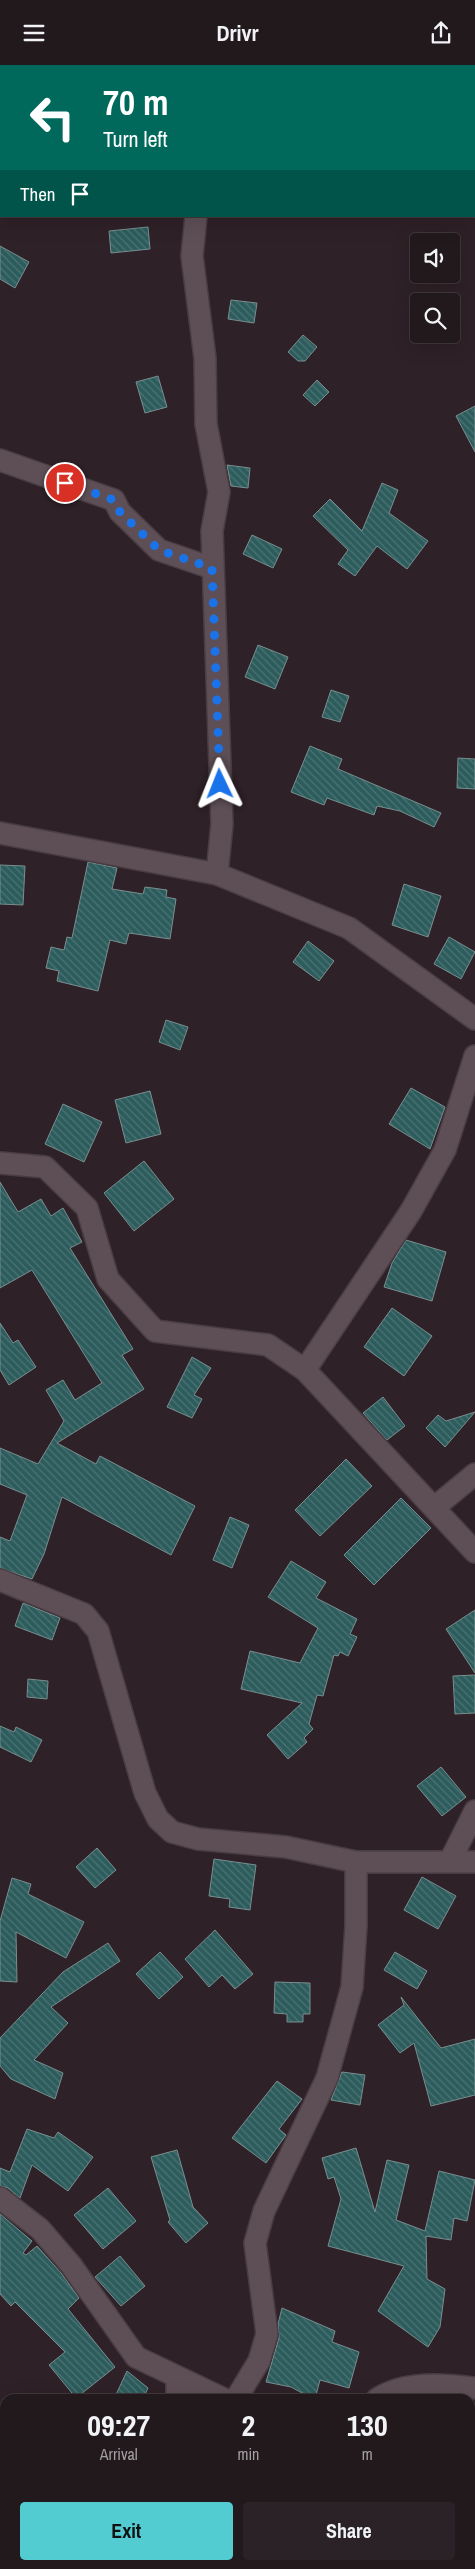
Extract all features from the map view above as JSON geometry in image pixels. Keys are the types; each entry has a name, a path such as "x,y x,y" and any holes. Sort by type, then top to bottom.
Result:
{"street":[{"path":"196,217 192,256 205,358 206,425 219,492 212,531 222,824 217,875"},
{"path":"0,460 114,500 120,512 159,550 212,568"},
{"path":"0,833 217,875 349,928 475,1019"},
{"path":"305,1370 410,1211 445,1150 475,1056"},
{"path":"0,1163 45,1167 88,1208 108,1279 155,1331 268,1345 305,1370 475,1552"},
{"path":"435,1507 475,1474"},
{"path":"0,1580 84,1614 98,1631 145,1793 158,1819 172,1832 198,1839 286,1847 356,1862 475,1862"},
{"path":"450,1861 475,1811"},
{"path":"239,2394 260,2361 267,2334 255,2243 264,2211 327,2078 352,1987 356,1925 356,1862"},
{"path":"0,2198 40,2229 72,2265 136,2357 213,2394"},
{"path":"177,2377 177,2394"},
{"path":"385,2394 389,2391 438,2384 475,2388"}],"building":[{"path":"148,227 150,249 111,253 109,231"},
{"path":"0,246 29,262 15,288 0,279"},
{"path":"231,300 257,303 254,323 228,319"},
{"path":"303,335 317,347 305,361 298,361 288,352"},
{"path":"158,376 167,407 145,413 136,382"},
{"path":"317,380 329,392 315,406 303,395"},
{"path":"475,406 475,452 456,416"},
{"path":"227,465 250,468 248,488 231,486"},
{"path":"382,483 398,490 389,513 428,541 407,569 377,546 355,576 338,564 348,550 313,516 330,499 362,531"},
{"path":"252,535 282,549 273,568 243,554"},
{"path":"258,645 288,657 275,689 245,677"},
{"path":"331,690 349,696 340,722 322,717"},
{"path":"310,746 342,759 338,769 441,813 434,827 400,811 377,806 374,815 327,798 324,805 291,792"},
{"path":"458,758 475,759 475,789 457,788"},
{"path":"88,862 117,868 112,889 143,894 145,887 167,890 166,897 176,899 170,939 129,933 126,944 110,940 98,991 57,981 59,971 46,968 51,947 64,950 67,937 72,938"},
{"path":"0,865 25,866 23,905 0,904"},
{"path":"404,884 441,896 428,937 392,925"},
{"path":"449,937 475,952 461,979 434,964"},
{"path":"308,941 334,961 319,981 293,962"},
{"path":"166,1020 188,1027 180,1050 159,1042"},
{"path":"411,1088 445,1107 430,1149 389,1124"},
{"path":"150,1091 161,1134 126,1143 115,1100"},
{"path":"63,1104 102,1122 84,1162 45,1144"},
{"path":"144,1161 174,1199 134,1231 104,1193"},
{"path":"0,1182 18,1212 41,1199 51,1216 63,1208 82,1242 70,1248 133,1349 122,1355 144,1389 57,1443 96,1464 100,1456 195,1506 171,1555 62,1497 44,1554 32,1579 0,1568 0,1537 10,1541 27,1495 0,1484 0,1448 38,1464 64,1421 46,1390 63,1380 75,1400 102,1383 32,1270 0,1288"},
{"path":"406,1240 446,1252 432,1301 384,1287 392,1263"},
{"path":"392,1308 432,1336 404,1376 364,1347"},
{"path":"0,1323 13,1343 18,1340 36,1367 9,1385 0,1370"},
{"path":"192,1357 211,1368 194,1395 202,1399 192,1418 167,1407"},
{"path":"383,1397 405,1426 387,1440 363,1413"},
{"path":"475,1412 445,1447 426,1428 438,1415 446,1421"},
{"path":"346,1459 372,1486 320,1536 295,1510"},
{"path":"401,1498 431,1528 374,1585 344,1555"},
{"path":"230,1517 249,1525 232,1568 213,1560"},
{"path":"291,1561 326,1582 316,1598 357,1619 350,1634 357,1637 348,1656 340,1652 338,1656 334,1655 323,1696 317,1695 309,1724 313,1729 304,1738 307,1742 288,1759 267,1735 302,1703 241,1689 250,1651 300,1663 318,1628 268,1597"},
{"path":"23,1603 60,1618 52,1640 15,1626"},
{"path":"475,1610 475,1673 446,1629"},
{"path":"475,1675 475,1713 455,1714 453,1676"},
{"path":"28,1679 48,1681 47,1699 27,1697"},
{"path":"0,1726 14,1732 16,1727 42,1740 31,1762 0,1747"},
{"path":"441,1767 466,1797 442,1816 417,1786"},
{"path":"97,1848 116,1870 95,1888 76,1867"},
{"path":"214,1859 256,1865 250,1910 229,1907 230,1899 209,1896"},
{"path":"422,1877 456,1896 438,1929 404,1910"},
{"path":"12,1878 31,1884 28,1894 84,1922 66,1958 16,1932 17,1982 0,1981 0,1921"},
{"path":"215,1930 253,1974 235,1989 222,1975 209,1987 185,1959"},
{"path":"108,1943 120,1961 51,2007 68,2023 34,2060 63,2073 55,2099 11,2079 0,2066 0,2038 63,1972"},
{"path":"160,1952 183,1977 159,1999 136,1974"},
{"path":"395,1952 427,1971 417,1989 384,1970"},
{"path":"275,1982 310,1983 310,2014 303,2014 303,2022 287,2022 287,2014 274,2013"},
{"path":"401,1997 441,2048 475,2039 475,2095 431,2106 414,2043 400,2053 378,2025 404,2005"},
{"path":"342,2072 365,2075 360,2105 331,2100"},
{"path":"277,2081 302,2099 279,2129 286,2135 266,2163 232,2138"},
{"path":"27,2129 54,2138 58,2132 93,2157 68,2191 32,2165 20,2198 8,2188 0,2186 0,2168 10,2172"},
{"path":"356,2148 375,2212 387,2160 409,2165 396,2220 425,2231 439,2171 475,2180 467,2221 454,2218 451,2240 426,2236 427,2279 445,2289 440,2327 428,2347 378,2311 404,2266 328,2246 341,2199 334,2177 328,2179 322,2158"},
{"path":"177,2150 193,2207 208,2223 186,2243 168,2222 170,2220 151,2157"},
{"path":"108,2188 136,2221 103,2249 74,2215"},
{"path":"0,2214 32,2241 23,2253 26,2255 37,2246 61,2273 79,2298 68,2309 115,2367 81,2394 73,2394 49,2365 65,2352 15,2302 11,2306 0,2294"},
{"path":"120,2256 145,2286 121,2306 95,2277"},
{"path":"282,2308 335,2331 332,2342 359,2352 349,2388 320,2380 316,2394 304,2394 291,2387 266,2382 279,2338 278,2324"},
{"path":"127,2371 148,2388 145,2394 116,2394"}],"route":[{"path":"65,483 114,500 120,512 159,550 212,568 220,784"}]}
